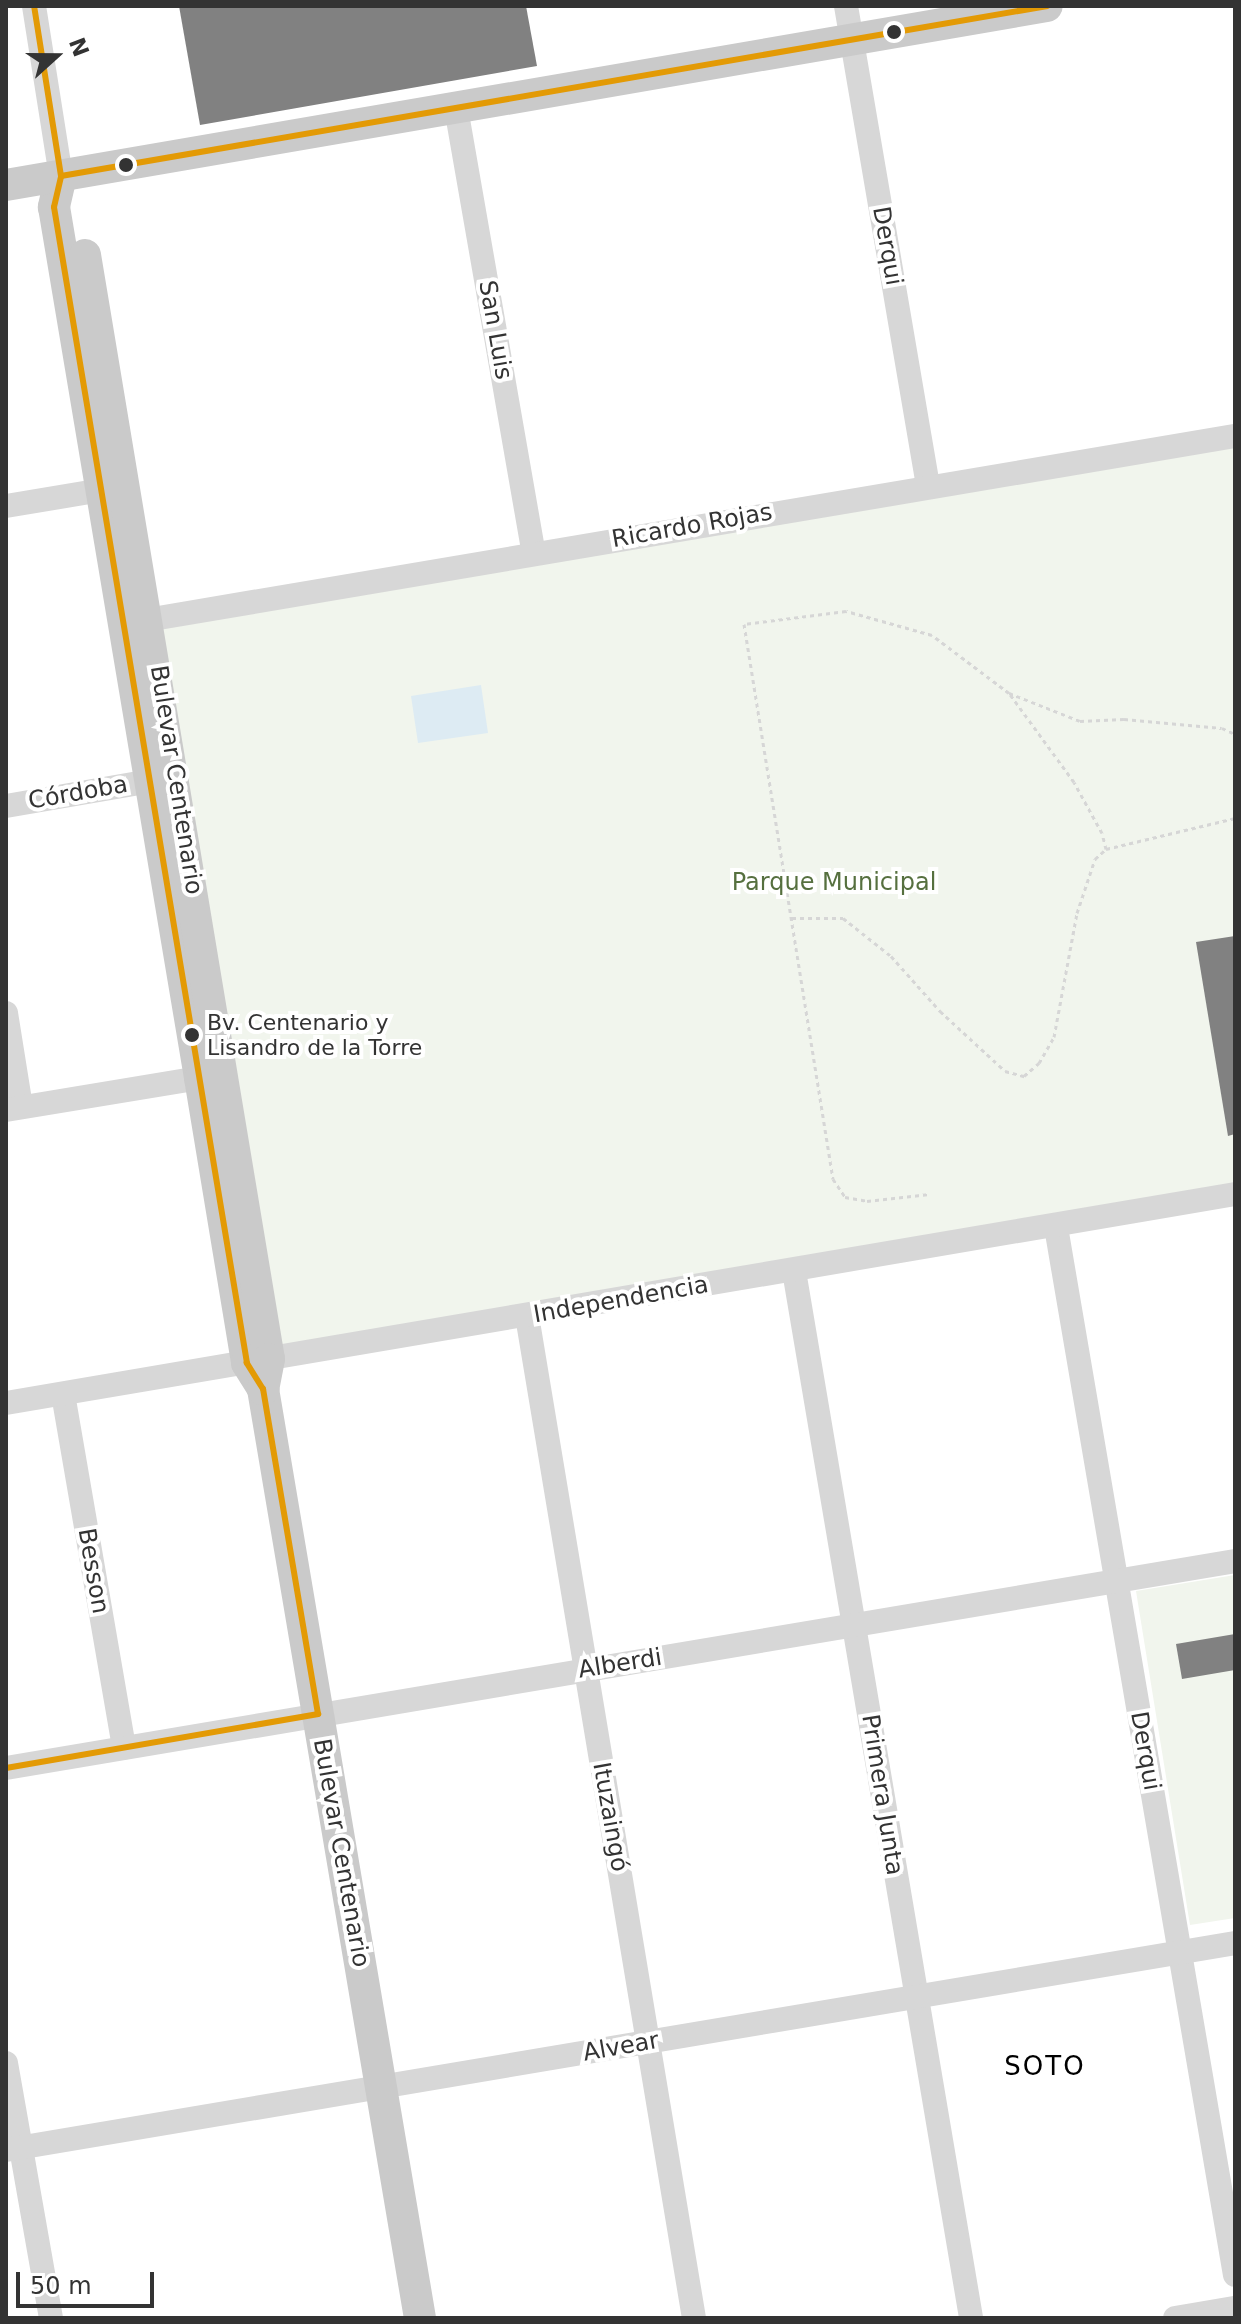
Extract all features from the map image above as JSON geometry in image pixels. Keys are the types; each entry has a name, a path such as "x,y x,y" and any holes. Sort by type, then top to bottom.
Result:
{"main road":[{"path":"6,185 1047,6"},
{"name":"Bulevar Centenario","path":"61,176 54,207 102,490 137,622 150,781 200,1078 260,1370"},
{"name":"Bulevar Centenario","path":"61,176 75,201 137,622 420,2318"}],"street":[{"name":"Bulevar Centenario","path":"34,6 61,176"},
{"name":"Derqui","path":"846,6 928,486"},
{"name":"San Luis","path":"456,108 534,553"},
{"name":"Ricardo Rojas","path":"137,622 1235,436"},
{"path":"6,506 102,490"},
{"name":"Córdoba","path":"6,806 150,781"},
{"path":"6,1013 14,1108 200,1078"},
{"name":"Independencia","path":"6,1403 260,1370 527,1316 1235,1194"},
{"name":"Derqui","path":"1056,1227 1235,2275"},
{"name":"Primera Junta","path":"794,1271 971,2318"},
{"name":"Ituzaingó","path":"527,1316 694,2318"},
{"name":"Besson","path":"63,1394 124,1748"},
{"name":"Alberdi","path":"6,1768 1235,1561"},
{"name":"Alvear","path":"12,2149 1235,1943"},
{"path":"6,2063 12,2149 51,2318"},
{"path":"1175,2318 1235,2308"}],"path":[{"path":"930,1194 867,1201 845,1197 833,1179 744,624 846,611 932,635 1009,693 1080,721 1124,719 1222,728 1235,734"},
{"path":"1009,693 1074,782 1106,849"},
{"path":"792,918 843,918 891,956 1005,1071 1024,1076 1039,1063 1054,1037 1077,913 1095,859 1106,849 1235,818"}],"green space":[{"name":"Parque Municipal","path":"1235,436 1235,1194 269,1359 150,621"},
{"path":"1235,1575 1235,1918 1190,1925 1136,1591"}],"shaded area":[{"path":"481,685 488,733 418,743 411,696"}],"building":[{"path":"179,6 526,6 537,66 200,125"},
{"path":"1235,936 1235,1134 1228,1136 1196,942"},
{"path":"1235,1634 1235,1670 1182,1679 1176,1644"}],"transit line":[{"path":"6,1768 318,1714 263,1389 247,1363 54,207 61,176 34,6"},
{"path":"61,176 1047,6"}],"place":[{"name":"Bv. Centenario y Lisandro de la Torre","path":"192,1035"}],"district":[{"name":"SOTO","path":"1045,2067"}]}
